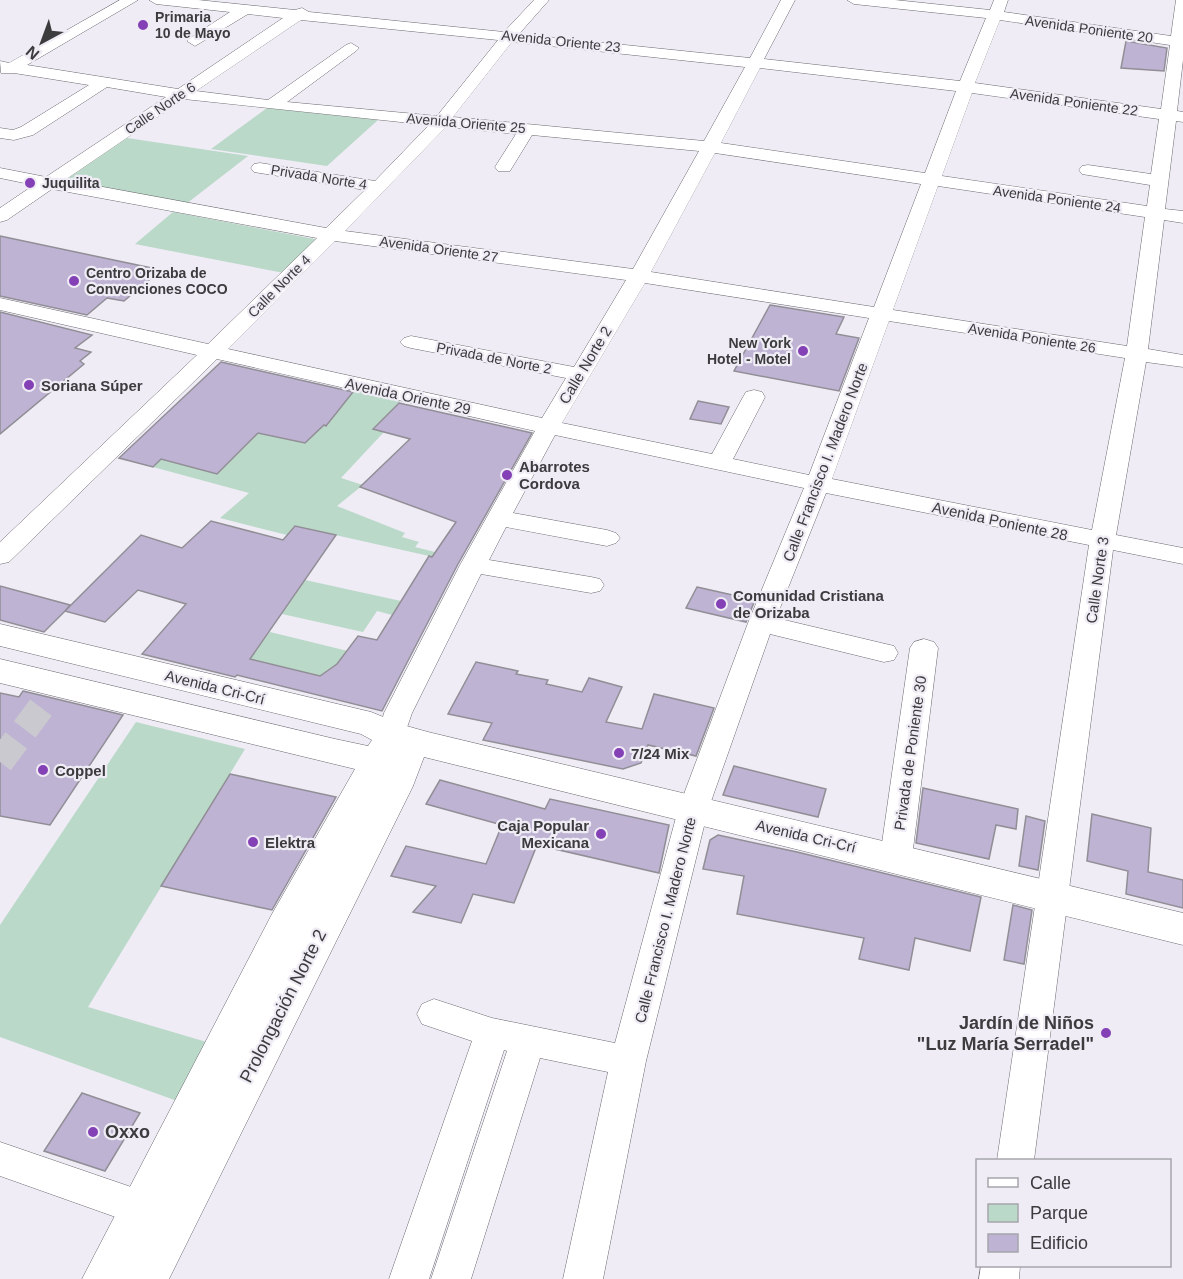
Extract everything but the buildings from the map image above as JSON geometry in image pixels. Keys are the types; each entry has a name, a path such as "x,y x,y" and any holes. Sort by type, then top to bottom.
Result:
{"main road":[{"name":"Avenida Cri-Crí","path":"0,635 371,724 401,749"},
{"name":"Avenida Cri-Crí","path":"0,671 53,690 401,749 693,810 1183,929"},
{"path":"144,1279 158,1214 286,925 401,749"},
{"path":"106,1279 158,1214"}],"street":[{"path":"4,69 131,0"},
{"name":"Avenida Oriente 23","path":"156,0 509,36 966,87"},
{"name":"Calle Norte 6","path":"0,216 319,0"},
{"name":"Calle Norte 4","path":"0,556 213,352 379,187 441,122 509,36 542,0"},
{"name":"Calle Norte 2","path":"401,749 398,712 473,565 578,374 639,276 788,0"},
{"name":"Avenida Poniente 20","path":"854,0 998,8 1181,42"},
{"name":"Calle Norte 3","path":"1016,1159 1102,542 1137,354 1159,181 1175,116 1183,0"},
{"name":"Calle Francisco I. Madero Norte","path":"583,1279 628,1061 693,810 761,623 818,484 966,87 998,8"},
{"path":"195,41 244,10"},
{"path":"271,105 351,48"},
{"name":"Avenida Oriente 25","path":"4,69 271,105 710,147 932,181"},
{"path":"7,134 27,131 104,82"},
{"name":"Avenida Poniente 22","path":"966,87 1175,116"},
{"path":"504,167 527,129"},
{"name":"Privada Norte 4","path":"260,168 379,187"},
{"path":"1088,170 1159,181"},
{"name":"Avenida Oriente 27","path":"0,173 332,235 639,276 881,315"},
{"name":"Avenida Poniente 24","path":"932,181 1183,217"},
{"name":"Avenida Oriente 29","path":"0,304 548,427 818,484"},
{"name":"Avenida Poniente 26","path":"881,315 1183,361"},
{"name":"Privada de Norte 2","path":"411,342 578,374"},
{"path":"720,463 754,397"},
{"name":"Avenida Poniente 28","path":"818,484 1102,542 1183,556"},
{"path":"499,518 607,538"},
{"path":"473,565 591,585"},
{"path":"761,623 884,653"},
{"name":"Privada de Poniente 30","path":"896,858 924,648"},
{"path":"434,1014 492,1033 628,1061"},
{"path":"409,1279 492,1033"},
{"path":"451,1279 528,1041"},
{"path":"0,1159 158,1214"}],"green space":[{"path":"267,108 378,120 327,166 211,149"},
{"path":"127,138 248,156 186,204 71,182 67,178"},
{"path":"173,212 320,240 284,273 135,244"},
{"path":"354,390 400,401 373,429 384,432 341,478 363,485 337,506 405,533 402,537 419,542 415,547 439,553 456,562 295,526 287,535 220,518 249,493 153,467 180,441 145,432 327,426"},
{"path":"305,580 401,601 392,615 377,611 363,632 282,614"},
{"path":"270,632 352,652 333,679 248,659"},
{"path":"136,722 245,749 88,1007 210,1043 180,1102 0,1037 0,925"}],"tunnel":[{"path":"0,762 49,697"}],"place":[{"name":"Primaria 10 de Mayo","path":"143,25"},
{"name":"Juquilita","path":"30,183"},
{"name":"Centro Orizaba de Convenciones COCO","path":"74,281"},
{"name":"New York Hotel - Motel","path":"803,351"},
{"name":"Soriana Súper","path":"29,385"},
{"name":"Abarrotes Cordova","path":"507,475"},
{"name":"Comunidad Cristiana de Orizaba","path":"721,604"},
{"name":"7/24 Mix","path":"619,753"},
{"name":"Coppel","path":"43,770"},
{"name":"Caja Popular Mexicana","path":"601,834"},
{"name":"Elektra","path":"253,842"},
{"name":"Jardín de Niños \"Luz María Serradel\"","path":"1106,1033"},
{"name":"Oxxo","path":"93,1132"}]}
